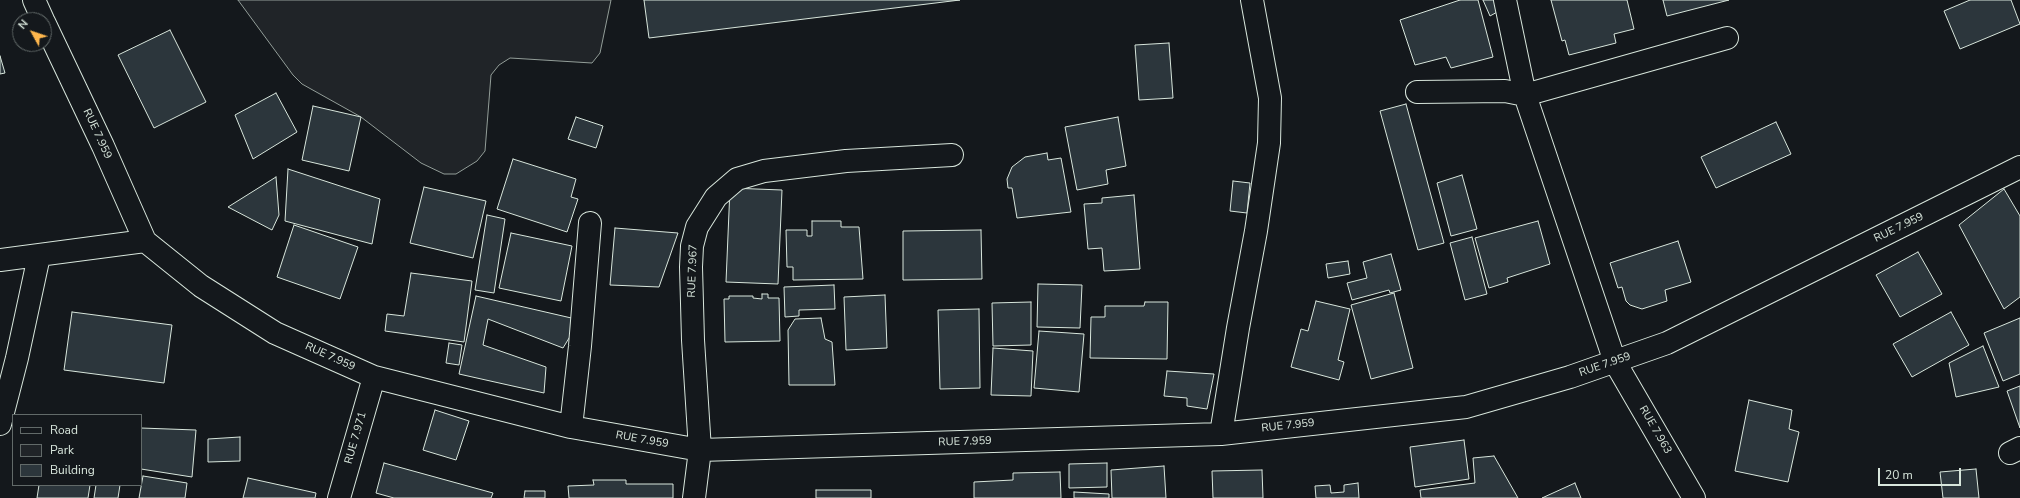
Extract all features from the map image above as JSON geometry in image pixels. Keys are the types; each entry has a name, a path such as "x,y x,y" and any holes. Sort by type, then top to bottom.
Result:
{"street":[{"name":"RUE 7.959","path":"34,0 39,12"},
{"path":"1221,434 1238,328 1256,231 1269,143 1270,98 1252,0"},
{"name":"RUE 7.963","path":"1505,0 1525,95 1615,362 1694,498"},
{"path":"1417,92 1505,90 1525,95 1727,38"},
{"name":"RUE 7.959","path":"52,40 103,146 145,241 201,286 275,333 374,377 571,427 700,450 1221,434 1466,406 1570,377 1667,343 2020,167"},
{"name":"RUE 7.967","path":"694,498 700,450 691,266 692,246 697,227 716,198 737,179 764,171 846,161 952,155"},
{"path":"571,427 580,346 590,223"},
{"path":"0,260 145,241"},
{"path":"0,424 18,358 39,256"},
{"name":"RUE 7.971","path":"339,498 374,377"}],"green space":[{"path":"238,0 611,0 600,53 592,63 510,58 499,65 491,75 485,151 477,161 456,174 444,174 421,163 361,117 302,84 293,75"}],"building":[{"path":"644,0 960,0 649,38"},
{"path":"1460,0 1478,0 1493,57 1451,68 1446,57 1415,65 1400,20"},
{"path":"1483,0 1494,0 1499,11 1490,16"},
{"path":"1551,0 1627,0 1634,29 1614,34 1616,43 1569,55 1565,40 1562,41"},
{"path":"1663,0 1729,0 1667,16"},
{"path":"1970,0 2011,0 2020,24 1960,49 1944,11"},
{"path":"170,30 206,102 154,128 118,55"},
{"path":"1169,43 1173,98 1139,100 1135,45"},
{"path":"0,56 5,73 0,74"},
{"path":"276,93 297,132 253,159 235,115"},
{"path":"1406,104 1444,243 1418,250 1380,111"},
{"path":"313,106 361,117 349,171 302,160"},
{"path":"576,117 603,126 596,148 568,139"},
{"path":"1118,117 1126,166 1106,170 1108,184 1077,190 1065,127"},
{"path":"1776,122 1791,154 1716,188 1701,157"},
{"path":"1047,153 1048,160 1061,158 1071,212 1017,218 1012,188 1008,188 1007,179 1012,167 1025,157"},
{"path":"513,159 576,179 571,197 578,199 567,232 497,209"},
{"path":"288,169 380,199 372,244 285,221"},
{"path":"1462,175 1477,229 1451,236 1437,183"},
{"path":"276,177 279,215 272,230 228,207"},
{"path":"1233,181 1250,183 1247,213 1230,211"},
{"path":"424,187 486,201 473,258 410,243"},
{"path":"730,188 782,190 778,284 726,282"},
{"path":"2004,189 2020,216 2020,297 2004,309 1959,225"},
{"path":"1134,195 1140,269 1104,271 1102,248 1088,249 1084,204 1102,203 1102,198"},
{"path":"487,215 505,219 494,293 475,290"},
{"path":"812,221 841,221 841,227 859,227 863,279 793,280 793,267 787,267 786,230 807,230 807,236 812,236"},
{"path":"1538,221 1550,264 1507,278 1508,282 1489,288 1475,238"},
{"path":"294,225 358,247 340,299 277,277"},
{"path":"615,228 678,233 659,287 610,285"},
{"path":"981,230 982,279 903,280 903,231"},
{"path":"511,233 572,246 561,301 499,288"},
{"path":"1472,237 1487,294 1465,300 1450,243"},
{"path":"1678,241 1691,282 1665,290 1667,301 1642,309 1630,305 1626,301 1622,287 1618,288 1610,263"},
{"path":"1918,252 1942,294 1900,317 1876,275"},
{"path":"1391,254 1401,290 1390,293 1389,290 1352,300 1347,283 1367,278 1363,262"},
{"path":"1348,261 1350,274 1328,278 1326,264"},
{"path":"411,273 472,281 464,342 385,331 387,314 404,316"},
{"path":"1038,284 1082,285 1080,328 1037,327"},
{"path":"834,285 835,309 799,310 799,316 785,317 784,287"},
{"path":"1394,293 1413,368 1371,379 1351,305"},
{"path":"762,294 768,294 768,298 779,298 780,341 725,342 724,299 729,299 729,296 753,296 753,298 762,299"},
{"path":"885,295 887,348 846,350 844,297"},
{"path":"476,296 580,320 563,348 488,319 483,345 546,367 544,393 459,374"},
{"path":"1316,301 1350,309 1338,360 1344,362 1339,380 1291,367 1301,329 1308,331"},
{"path":"1031,302 1031,345 993,346 992,303"},
{"path":"1145,302 1168,302 1167,359 1090,358 1091,317 1105,317 1105,306 1144,306"},
{"path":"979,309 980,388 940,389 938,310"},
{"path":"72,312 172,325 164,383 64,370"},
{"path":"1951,312 1969,345 1912,377 1893,344"},
{"path":"821,318 825,339 832,342 835,385 789,385 788,330 795,319"},
{"path":"2020,318 2020,374 2003,381 1984,333"},
{"path":"1039,331 1084,334 1079,392 1034,388"},
{"path":"449,343 462,345 459,365 446,363"},
{"path":"1983,346 1999,387 1956,397 1949,363"},
{"path":"993,348 1033,351 1031,396 991,395"},
{"path":"1167,371 1214,374 1207,409 1187,406 1187,398 1164,396"},
{"path":"2020,386 2020,428 2007,391"},
{"path":"1749,400 1792,410 1789,429 1799,432 1788,482 1735,471"},
{"path":"435,410 469,421 456,460 423,450"},
{"path":"142,428 196,430 192,477 142,469"},
{"path":"240,437 240,461 208,462 208,439"},
{"path":"1464,440 1469,479 1415,487 1410,447"},
{"path":"1494,456 1518,498 1421,498 1420,490 1475,483 1473,458"},
{"path":"384,463 493,493 491,498 394,498 376,493"},
{"path":"1107,463 1107,487 1069,488 1069,464"},
{"path":"1164,466 1166,498 1112,498 1111,470"},
{"path":"1976,469 1979,498 1943,498 1940,472"},
{"path":"1262,470 1263,498 1213,498 1212,471"},
{"path":"1060,472 1061,498 974,498 974,482 1013,480 1013,473"},
{"path":"143,476 187,483 185,498 139,498"},
{"path":"248,478 316,493 315,498 243,498"},
{"path":"593,480 626,480 626,484 673,484 673,498 569,498 568,486 594,485"},
{"path":"1358,483 1359,498 1316,498 1315,486 1330,485 1331,493 1344,492 1344,485"},
{"path":"1575,483 1581,498 1542,498"},
{"path":"39,486 90,486 88,498 37,498"},
{"path":"96,486 120,486 118,498 94,498"},
{"path":"816,490 871,490 871,498 816,498"},
{"path":"525,491 545,491 545,498 524,498"},
{"path":"1074,492 1109,494 1109,498 1074,498"}]}
